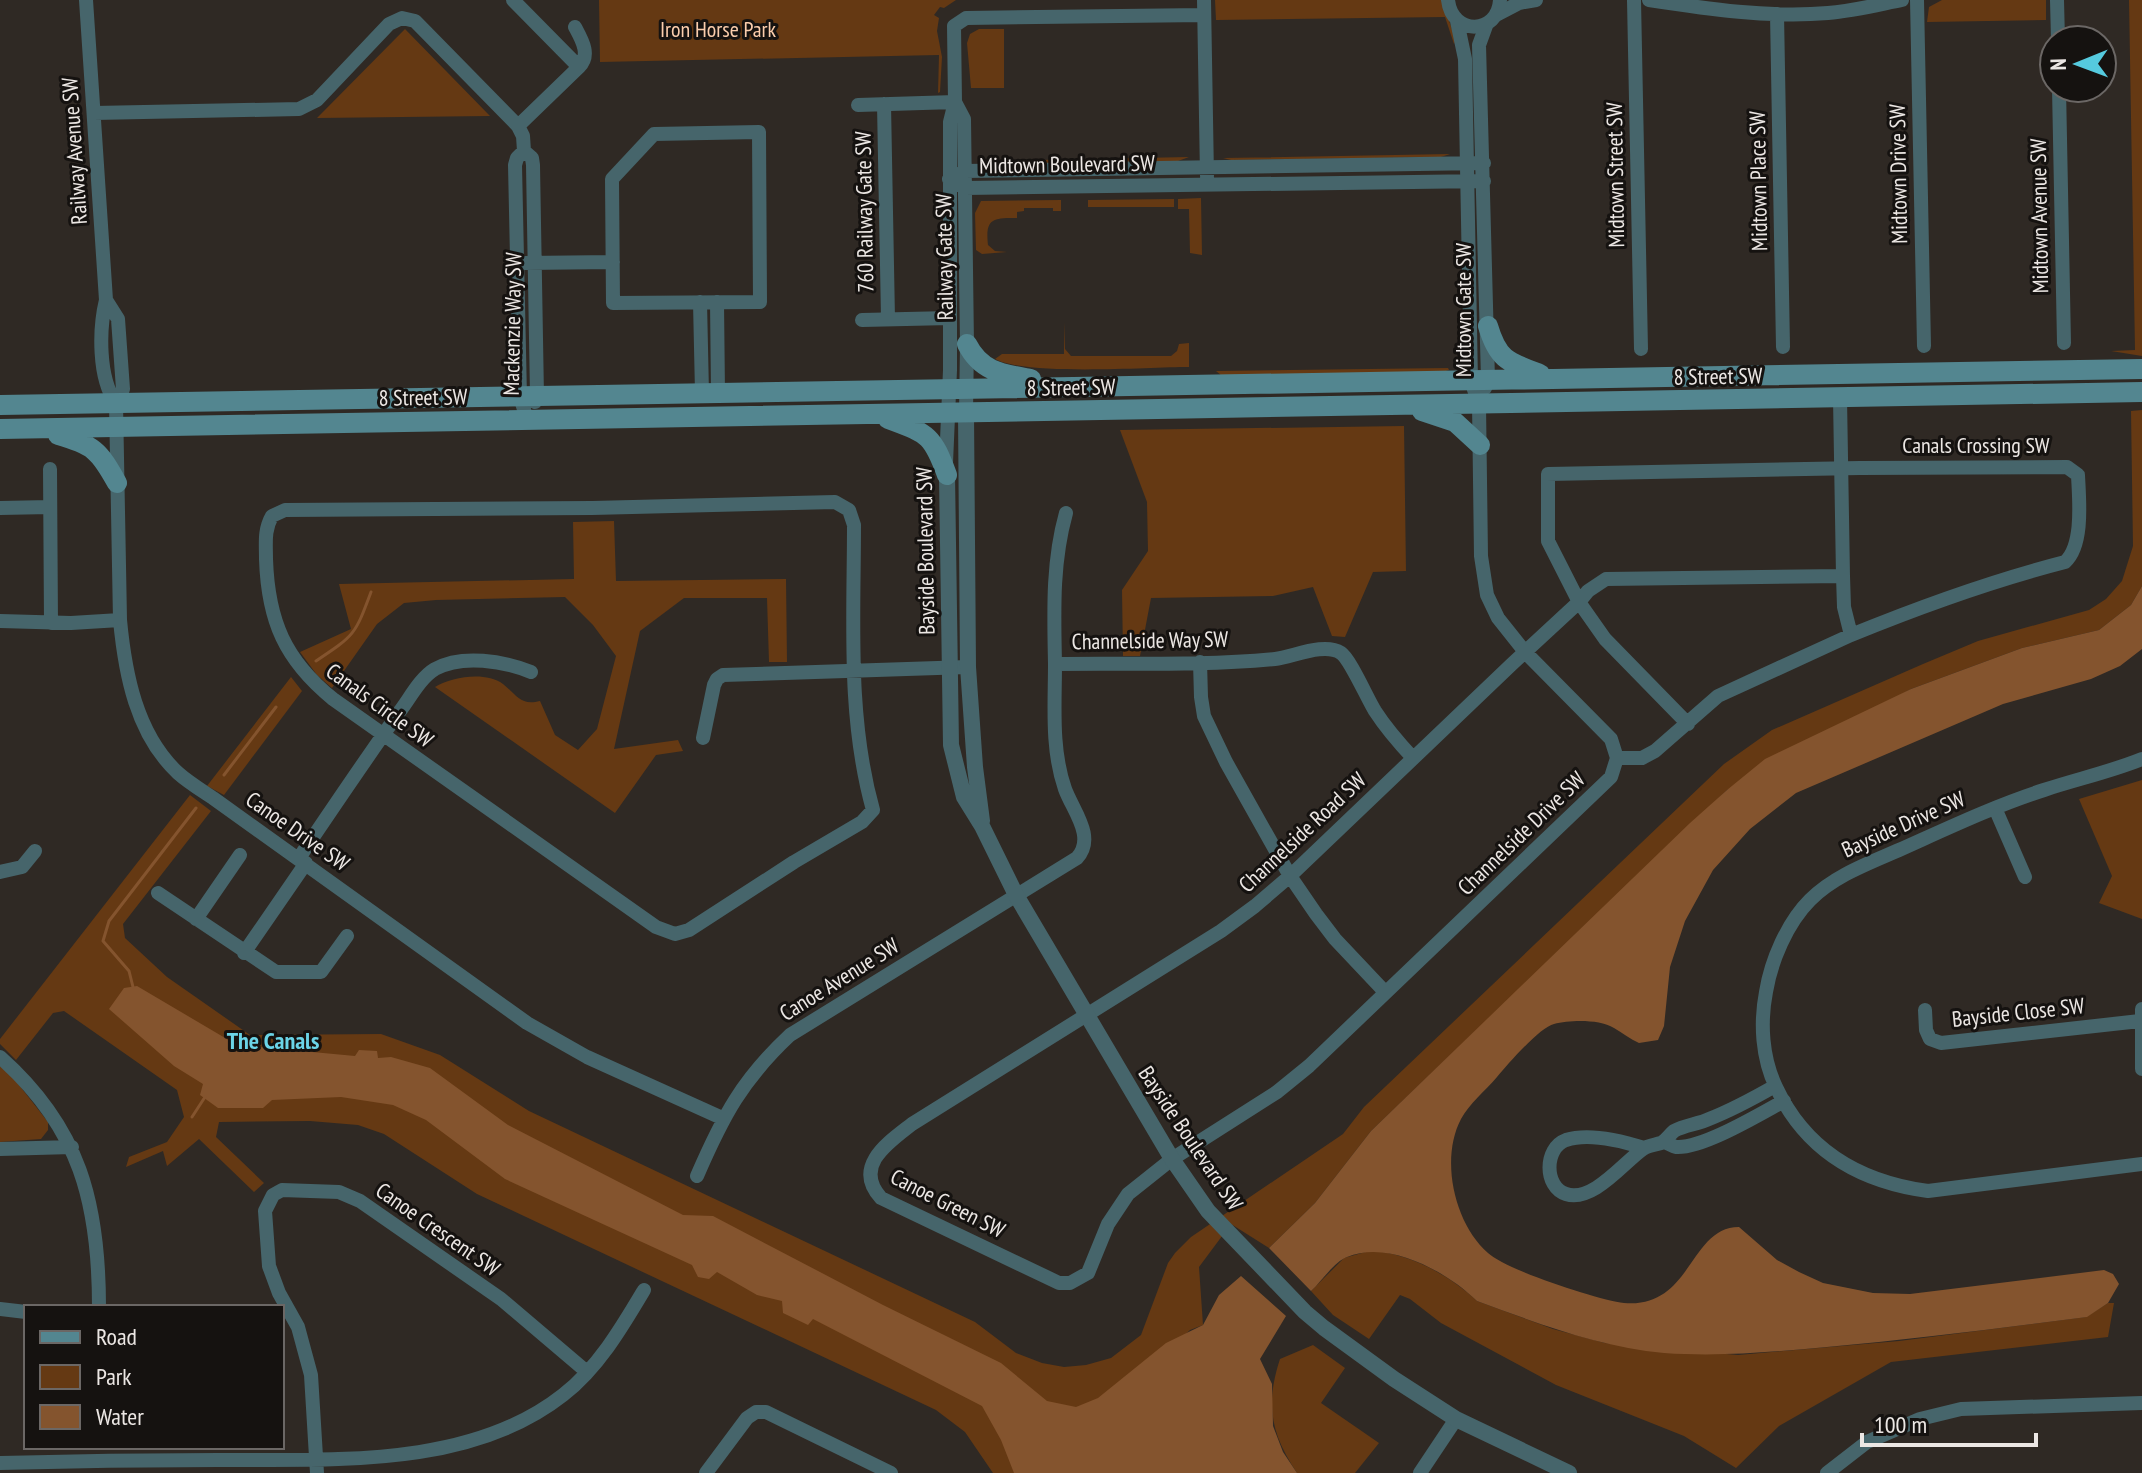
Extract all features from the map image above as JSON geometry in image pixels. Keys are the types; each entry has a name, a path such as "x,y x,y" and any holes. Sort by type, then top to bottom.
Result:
{"main road":[{"path":"1488,326 1493,345 1503,359 1543,376 1567,379"},
{"path":"967,344 978,361 994,372 1070,387"},
{"name":"8 Street SW","path":"0,405 2142,369"},
{"name":"8 Street SW","path":"0,429 2142,392"},
{"path":"1403,405 1455,422 1480,445"},
{"path":"877,415 925,434 936,445 947,475"},
{"path":"39,429 93,447 117,483"}],"street":[{"name":"Railway Avenue SW","path":"86,0 106,300 101,321 105,389 116,403"},
{"path":"513,0 579,67"},
{"path":"530,0 530,18"},
{"name":"Midtown Gate SW","path":"1448,0 1457,21 1465,59 1479,404"},
{"name":"Midtown Gate SW","path":"1480,380 1488,326 1479,45 1500,0"},
{"path":"1457,21 1477,27 1519,3 1536,0"},
{"name":"Midtown Street SW","path":"1634,0 1641,349"},
{"path":"1649,0 1777,14 1839,12 1902,0"},
{"name":"Midtown Drive SW","path":"1917,0 1924,346"},
{"path":"2057,0 2058,24"},
{"path":"1204,7 1207,185"},
{"name":"Railway Gate SW","path":"958,389 950,318 949,179 950,122 955,102 953,32 957,22 966,18 1204,7"},
{"name":"Midtown Place SW","path":"1777,14 1783,347"},
{"path":"94,113 299,109 317,100 389,24 402,18 415,21 518,126 584,62 582,39 575,27"},
{"name":"Railway Gate SW","path":"955,102 964,119 967,344 956,413"},
{"name":"760 Railway Gate SW","path":"858,105 955,102"},
{"name":"760 Railway Gate SW","path":"884,104 888,319"},
{"name":"Midtown Avenue SW","path":"2059,104 2064,343"},
{"name":"Mackenzie Way SW","path":"518,126 523,136 524,151 532,158 533,165 535,263 527,419"},
{"path":"759,132 760,302 717,302 613,303 612,179 654,134 759,132"},
{"name":"Mackenzie Way SW","path":"524,151 515,165 517,263 529,396"},
{"name":"Midtown Boulevard SW","path":"949,179 965,171 1484,163"},
{"name":"Midtown Boulevard SW","path":"949,179 965,188 1484,181"},
{"path":"517,263 613,262"},
{"path":"700,302 710,393"},
{"path":"710,393 717,302"},
{"name":"760 Railway Gate SW","path":"862,320 950,318"},
{"path":"1840,398 1844,607 1851,635"},
{"name":"Canoe Drive SW","path":"116,403 120,620 129,685 142,719 160,751 177,772 527,1023 587,1057 722,1118"},
{"path":"1479,404 1481,556 1487,595 1498,618 1525,652 1611,739 1617,758"},
{"name":"Bayside Boulevard SW","path":"956,413 947,475 951,745 964,797 1016,895 1172,1159 1208,1211 1241,1246 1305,1312 1394,1379 1456,1419 1569,1473"},
{"name":"Bayside Boulevard SW","path":"956,413 968,667 982,826"},
{"name":"Canals Crossing SW","path":"1617,758 1642,758 1655,751 1688,724 1718,696 1851,635 1954,594 2065,562 2072,556 2081,514 2078,475 2067,467 1548,474 1548,541 1579,602 1605,639 1688,724"},
{"path":"50,469 51,623"},
{"name":"Canals Circle SW","path":"835,502 849,510 854,525 854,671 859,752 873,810 862,822 696,926 675,934 656,927 307,678 288,650 276,621 267,572 266,532 272,516 277,512 835,502"},
{"path":"0,508 50,507"},
{"path":"1055,664 1054,580 1056,554 1066,513"},
{"path":"1525,652 1588,591 1606,579 1843,576"},
{"path":"0,621 51,623 120,620"},
{"name":"Channelside Way SW","path":"1016,895 1077,858 1085,846 1084,832 1059,768 1055,664 1266,659 1322,650 1336,651 1347,659 1374,710 1413,758"},
{"name":"Channelside Road SW","path":"1086,1016 1221,931 1255,906 1525,652"},
{"path":"244,953 383,735 425,678 443,666 476,662 500,663 531,672"},
{"path":"1200,662 1201,697 1209,729 1290,876 1335,939 1385,992"},
{"path":"703,738 714,685 723,675 968,667"},
{"name":"Channelside Drive SW","path":"1172,1159 1277,1092 1309,1066 1611,777 1617,758"},
{"name":"Bayside Drive SW","path":"2142,759 1995,808 1842,875 1809,901 1783,940 1768,977 1762,1011 1766,1058 1775,1086 1784,1101 1805,1131 1832,1156 1862,1175 1895,1187 1928,1191 2142,1164"},
{"path":"1995,808 2025,877"},
{"path":"0,872 22,867 35,851"},
{"path":"196,919 240,855"},
{"path":"158,893 276,972 321,972 347,936"},
{"name":"Canoe Avenue SW","path":"697,1176 722,1118 743,1085 790,1035 1016,895"},
{"name":"Bayside Close SW","path":"1925,1010 1926,1030 1930,1039 1941,1043 2141,1015"},
{"path":"2141,1015 2142,1069"},
{"name":"Canoe Green SW","path":"1086,1016 891,1140 874,1158 870,1170 874,1190 881,1198 1059,1283 1070,1283 1088,1273 1108,1224 1128,1194 1172,1159"},
{"path":"0,1057 45,1106 72,1147 86,1184 94,1224 99,1305"},
{"path":"1644,1148 1627,1142 1581,1137 1562,1141 1552,1154 1549,1169 1553,1184 1565,1194 1582,1195 1600,1185 1644,1148 1664,1142 1675,1131 1720,1115 1775,1086"},
{"path":"1664,1142 1677,1147 1707,1139 1784,1101"},
{"path":"0,1149 72,1147"},
{"name":"Canoe Crescent SW","path":"317,1466 311,1375 298,1327 279,1293 269,1266 265,1211 273,1195 282,1190 339,1192 360,1201 501,1299 587,1372"},
{"path":"0,1463 103,1454 317,1466 468,1443 511,1427 563,1395 587,1372 619,1332 644,1290"},
{"path":"0,1309 24,1312"},
{"path":"1827,1473 1867,1442 1920,1419 1961,1409 2142,1403"},
{"path":"706,1473 747,1418 756,1412 766,1412 891,1473"},
{"path":"1420,1473 1456,1419"}],"green space":[{"name":"Iron Horse Park","path":"599,0 956,0 944,8 940,7 934,15 939,18 937,31 942,57 938,93 939,55 600,62"},
{"path":"1215,0 1442,0 1456,41 1454,44 1445,17 1216,20"},
{"path":"1942,0 2046,0 2046,20 1927,22 1929,7"},
{"path":"2129,0 2142,0 2142,356 2111,351 2135,350"},
{"path":"405,29 490,116 317,118"},
{"path":"979,29 1004,29 1004,88 971,88 967,43 970,34"},
{"path":"1450,154 1441,157 1223,158"},
{"path":"1189,157 1178,161 993,164 984,161"},
{"path":"1201,198 1202,255 1190,253 1189,209 1178,209 1178,199"},
{"path":"1174,199 1174,207 1088,207 1088,200"},
{"path":"1061,200 1061,211 1024,208 1024,211 1017,212 1017,218 992,221 988,229 988,245 995,251 1007,252 982,254 976,250 975,213 981,201"},
{"path":"1064,322 1065,349 1071,356 1171,356 1179,344 1189,343 1189,367 1059,369 1011,364 995,359 1002,354 1064,354"},
{"path":"1448,368 1439,373 1222,376 1216,371"},
{"path":"2142,410 2142,586 2131,605 2099,630 2022,648 1911,689 1727,790 1371,1131 1315,1203 1269,1248 1231,1224 1199,1267 1203,1325 1190,1330 1043,1473 993,1473 965,1432 936,1410 477,1194 384,1134 358,1125 310,1121 219,1122 216,1137 264,1183 254,1192 199,1139 167,1166 163,1151 126,1167 129,1157 167,1142 184,1117 177,1090 64,1011 53,1013 16,1060 0,1044 0,1039 190,795 211,811 123,924 125,938 167,977 250,1035 381,1034 440,1055 529,1111 975,1322 1016,1353 1064,1367 1111,1358 1141,1335 1168,1263 1191,1237 1343,1134 1364,1107 1724,764 1772,730 1923,664 1978,641 2089,610 2106,599 2122,581 2133,546 2131,411"},
{"path":"1404,426 1406,571 1373,572 1345,637 1332,636 1313,587 1273,596 1151,598 1140,656 1123,656 1122,590 1148,551 1147,502 1120,430"},
{"path":"614,521 616,581 786,579 787,662 769,662 767,598 684,598 640,631 614,749 678,740 683,751 656,755 615,813 435,687 450,680 469,677 496,680 523,701 540,701 555,735 578,750 597,729 616,656 593,625 565,597 404,603 377,624 332,688 317,675 300,652 351,629 339,584 574,579 573,522"},
{"path":"291,677 302,691 224,795 207,786"},
{"path":"2142,780 2142,919 2099,903 2112,876 2079,799"},
{"path":"0,1066 12,1076 48,1122 48,1130 41,1139 0,1142"},
{"path":"1369,1251 1413,1260 1441,1274 1477,1301 1553,1329 1605,1343 1738,1355 1899,1341 2086,1317 2108,1303 2114,1303 2108,1337 1891,1362 1779,1426 1736,1468 1684,1436 1556,1385 1441,1323 1400,1295 1369,1339 1333,1315 1311,1291 1344,1258"},
{"path":"1313,1345 1345,1368 1321,1403 1379,1443 1355,1473 1297,1473 1276,1432 1272,1405 1280,1359"}],"water":[{"path":"2142,586 2142,649 2120,666 2091,679 2003,704 1796,793 1750,829 1713,870 1685,921 1670,967 1664,1026 1658,1040 1639,1043 1608,1025 1593,1022 1568,1022 1548,1027 1524,1047 1468,1108 1455,1135 1451,1171 1466,1225 1488,1253 1532,1276 1612,1301 1646,1301 1664,1294 1710,1240 1722,1231 1739,1227 1777,1260 1823,1283 1873,1293 1910,1294 2104,1270 2113,1274 2119,1284 2108,1303 2087,1317 1925,1337 1766,1352 1664,1353 1592,1340 1522,1318 1477,1301 1450,1279 1399,1255 1363,1253 1342,1259 1311,1291 1269,1248 1315,1203 1371,1131 1690,823 1765,759 1911,689 2022,648 2099,630 2131,605"},
{"path":"137,986 237,1045 355,1056 359,1050 377,1051 378,1058 391,1057 430,1068 508,1125 683,1215 713,1216 1001,1363 1047,1401 1076,1407 1098,1398 1166,1343 1203,1325 1219,1295 1241,1276 1286,1316 1260,1359 1272,1384 1273,1426 1283,1452 1297,1473 1014,1473 1001,1440 982,1406 813,1319 808,1325 783,1313 782,1301 757,1295 717,1272 709,1279 698,1277 692,1265 505,1179 426,1120 393,1105 341,1097 272,1100 263,1108 218,1108 200,1095 203,1084 174,1066 109,1009 124,988"}],"waterway":[{"path":"316,661 352,633 371,592"},
{"path":"224,775 276,707"},
{"path":"133,987 129,971 103,941 109,921 196,808"},
{"path":"192,1117 205,1097"}],"district":[{"name":"The Canals","path":"273,1041"}]}
